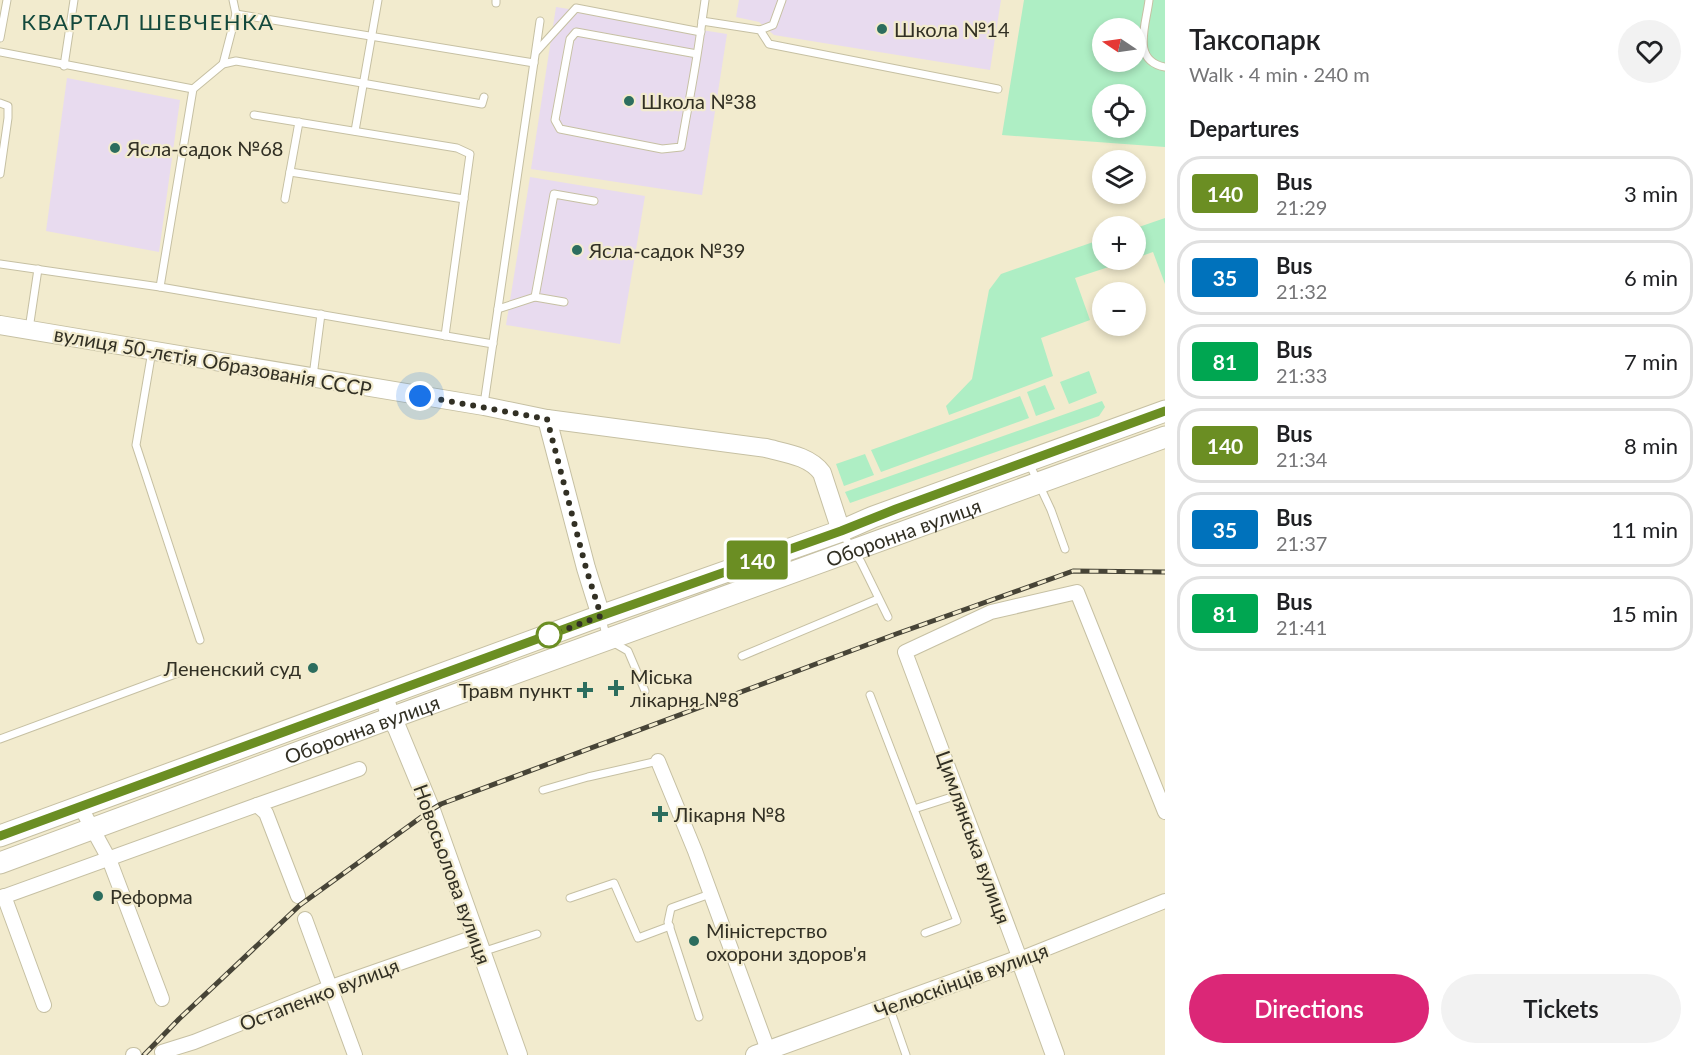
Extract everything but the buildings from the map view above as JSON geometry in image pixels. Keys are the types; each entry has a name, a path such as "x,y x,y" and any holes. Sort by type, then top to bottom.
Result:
{"main road":[{"name":"Оборонна вулиця","path":"0,836 1165,411"},
{"name":"Оборонна вулиця","path":"0,863 391,718 1165,437"}],"street":[{"name":"вулиця 50-лєтія Образованія СССР","path":"0,325 484,406 547,419 766,448 817,465 822,473 841,531"},
{"path":"547,419 601,616"},
{"name":"Цимлянська вулиця","path":"1055,1055 905,652 991,612 1077,592 1165,812"},
{"name":"Новосьолова вулиця","path":"384,696 391,718 431,810 518,1055"},
{"path":"658,760 695,851 762,1052"},
{"path":"44,1005 2,897 359,769"},
{"path":"257,805 266,813 298,896"},
{"path":"80,806 109,859 162,999"},
{"name":"Челюскінців вулиця","path":"762,1052 1020,959 1165,902"},
{"path":"305,919 356,1055"},
{"name":"Остапенко вулиця","path":"162,1052 194,1042 331,987 479,944"},
{"path":"194,1042 199,1055"}],"lane":[{"path":"0,38 7,0"},
{"path":"64,66 74,0"},
{"path":"223,64 236,14 233,0"},
{"path":"355,131 378,0"},
{"path":"536,52 576,8 577,0"},
{"path":"697,54 576,32 570,39 555,120 560,129 662,149 681,147 701,32 705,0"},
{"path":"702,21 760,30 774,25 782,0"},
{"path":"1149,0 1143,49 1146,59 1154,65 1165,67"},
{"path":"576,8 701,32"},
{"path":"236,14 534,63"},
{"path":"484,406 540,21"},
{"path":"760,30 769,44 998,89"},
{"path":"0,52 193,89"},
{"path":"160,288 193,89 223,64 236,61 482,104 484,97"},
{"path":"0,103 8,106 0,174"},
{"path":"254,115 457,148 470,154 445,336"},
{"path":"285,199 299,122"},
{"path":"290,172 464,199"},
{"path":"535,297 554,194 594,201"},
{"path":"0,264 321,314 493,344"},
{"path":"29,330 38,269"},
{"path":"498,309 535,297 564,302"},
{"path":"313,379 321,314"},
{"path":"152,351 136,445 200,640"},
{"path":"1028,460 1065,549"},
{"path":"841,531 852,552 861,562 888,617"},
{"path":"742,656 878,599"},
{"path":"601,616 608,639 628,651 645,691"},
{"path":"0,739 189,669"},
{"path":"870,695 957,921 925,933"},
{"path":"543,790 658,760"},
{"path":"914,809 958,795"},
{"path":"570,898 614,883 638,938 670,926"},
{"path":"699,1017 668,922 671,908 710,894"},
{"path":"479,944 537,934"},
{"path":"889,1006 906,1055"}],"shaded area":[{"name":"Школа №14","path":"739,0 1001,0 990,70 774,35 759,22 736,17"},
{"name":"Школа №38","path":"556,7 727,34 702,195 531,169"},
{"name":"Ясла-садок №68","path":"67,78 180,100 159,252 46,231"},
{"name":"Ясла-садок №39","path":"530,177 645,196 620,344 506,325"}],"green space":[{"path":"1024,0 1165,0 1165,147 1002,135"},
{"path":"1165,218 1165,284 1153,252 1146,254 1146,225"},
{"path":"1092,242 1092,270 1099,270 1075,278 1090,320 1041,338 1053,376 949,415 946,406 972,379 989,290 1001,274"},
{"path":"1089,371 1097,393 1069,404 1060,382"},
{"path":"1045,385 1055,409 1036,416 1027,392"},
{"path":"1020,396 1029,418 881,472 871,450"},
{"path":"1102,401 1105,407 1099,416 850,503 845,492"},
{"path":"865,454 874,475 844,486 836,464"}],"railway":[{"path":"144,1055 300,905 441,804 896,634 1073,571 1165,572"}],"bus line":[{"name":"140","path":"0,836 1165,411"}],"place":[{"name":"Школа №14","path":"882,29"},
{"name":"Школа №38","path":"629,101"},
{"name":"Ясла-садок №68","path":"115,148"},
{"name":"Ясла-садок №39","path":"577,250"},
{"name":"Лененский суд","path":"313,668"},
{"name":"Міська лікарня №8","path":"616,688"},
{"name":"Травм пункт","path":"585,690"},
{"name":"Лікарня №8","path":"660,814"},
{"name":"Реформа","path":"98,896"},
{"name":"Міністерство охорони здоров'я","path":"694,941"}],"district":[{"name":"КВАРТАЛ ШЕВЧЕНКА","path":"148,21"}],"route":[{"path":"420,396 547,419 601,616 545,637 549,635"}]}
